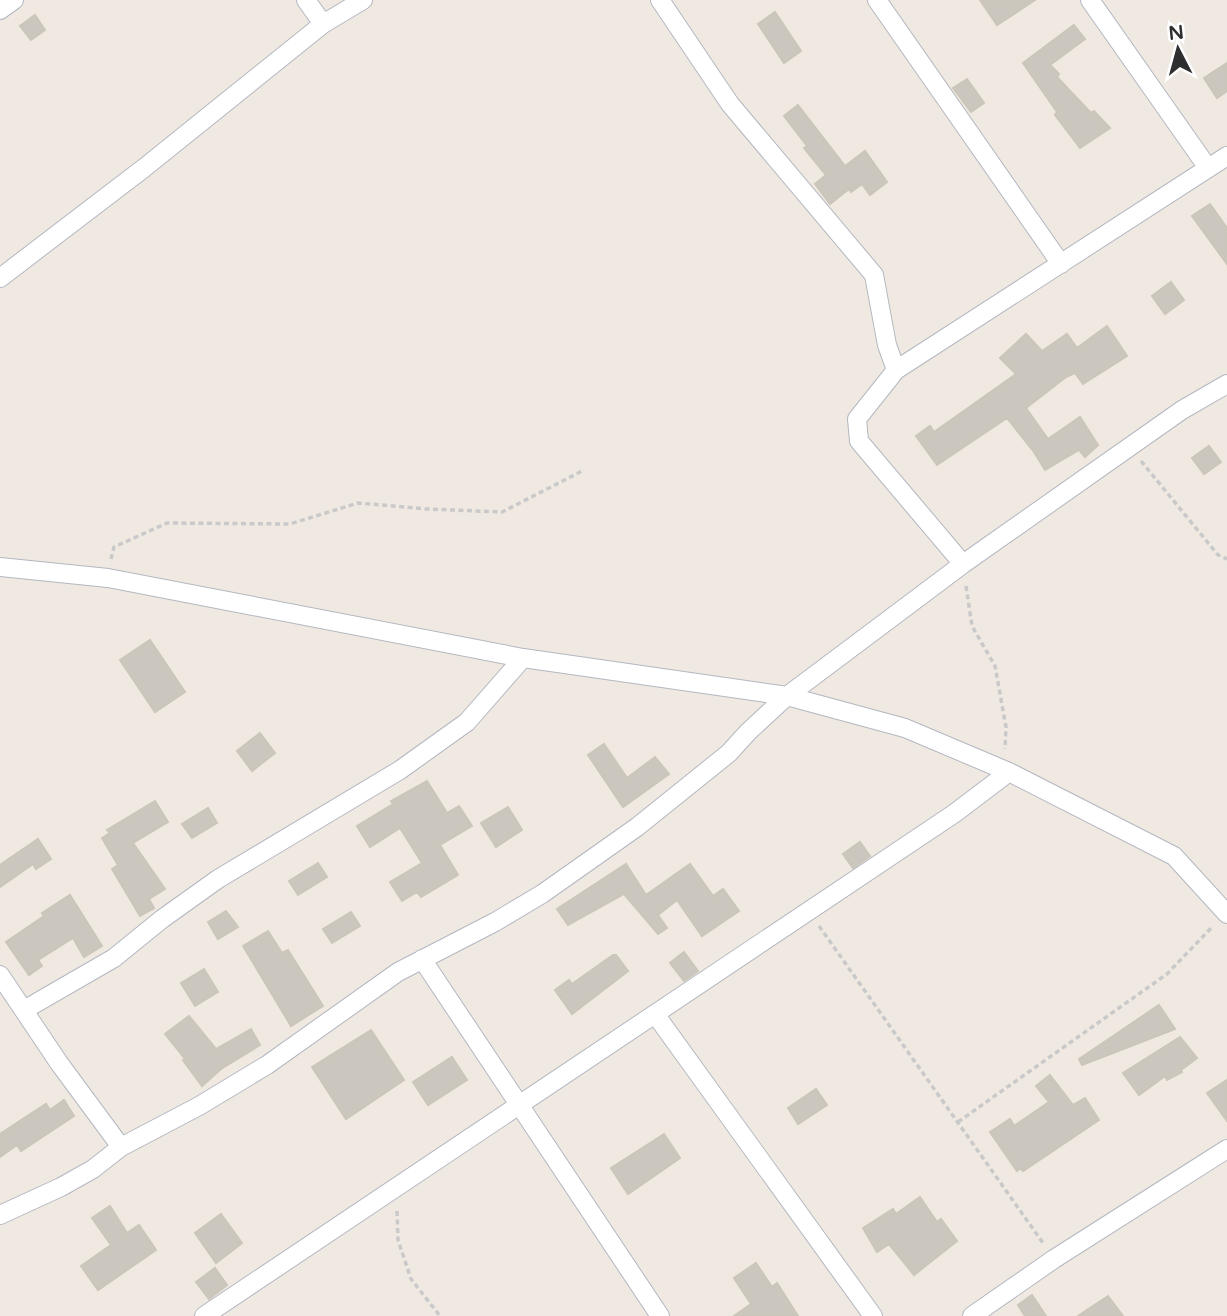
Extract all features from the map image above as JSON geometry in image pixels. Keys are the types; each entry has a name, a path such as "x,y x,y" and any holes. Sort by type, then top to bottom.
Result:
{"street":[{"path":"0,10 15,0"},
{"path":"306,0 323,24"},
{"path":"0,278 323,24 363,0"},
{"path":"660,0 730,104 874,275 887,345 897,370"},
{"path":"877,0 1061,264"},
{"path":"1090,0 1208,168"},
{"path":"963,564 859,441 857,419 897,370 1227,156"},
{"path":"0,1214 82,1175 121,1147 199,1106 267,1065 382,983 542,894 593,859 729,753 787,696 963,564 1182,411 1227,384"},
{"path":"0,567 108,578 523,658 787,696 905,728 1009,772 1174,856 1226,913"},
{"path":"24,1010 114,958 218,879 400,770 467,722 523,658"},
{"path":"204,1316 956,813 1009,772"},
{"path":"422,959 660,1316"},
{"path":"0,975 59,1063 121,1147"},
{"path":"655,1014 873,1316"},
{"path":"972,1316 1054,1259 1227,1149"}],"path":[{"path":"1130,448 1218,555 1227,559"},
{"path":"108,578 114,547 167,523 290,524 358,503 502,512 584,470"},
{"path":"963,564 972,626 995,666 1006,727 1005,752 1009,772"},
{"path":"808,912 1054,1259"},
{"path":"958,1122 1167,974 1226,913"},
{"path":"395,1188 398,1240 411,1279 440,1316"}],"building":[{"path":"980,0 1035,0 997,25"},
{"path":"775,12 801,51 784,63 758,24"},
{"path":"35,15 45,30 31,40 20,26"},
{"path":"1074,25 1085,39 1050,65 1059,74 1057,77 1091,113 1094,111 1110,128 1080,148 1055,115 1057,112 1023,63"},
{"path":"1227,63 1227,91 1217,98 1204,78"},
{"path":"967,79 984,103 971,112 953,88"},
{"path":"798,105 845,166 865,151 887,182 870,195 862,184 851,192 849,189 830,204 815,184 826,175 804,148 807,146 784,116"},
{"path":"1210,204 1227,228 1227,264 1192,216"},
{"path":"1171,282 1184,300 1165,314 1152,296"},
{"path":"1107,326 1127,356 1083,384 1075,373 1066,377 1026,408 1048,439 1080,417 1098,445 1085,457 1079,450 1045,470 1007,418 937,465 916,436 930,426 934,432 1016,374 1000,358 1026,334 1042,351 1067,334 1077,348"},
{"path":"1209,446 1221,462 1204,474 1192,458"},
{"path":"150,640 185,692 155,712 120,660"},
{"path":"260,733 275,753 252,771 237,751"},
{"path":"604,744 627,778 655,757 669,774 623,807 588,755"},
{"path":"427,781 447,813 459,806 472,826 440,845 458,875 421,897 417,892 402,901 390,882 422,863 400,828 370,847 357,826 393,804 391,801"},
{"path":"155,801 168,822 133,843 165,889 149,899 154,908 140,916 112,869 118,865 102,838 110,833 107,830"},
{"path":"508,807 522,830 496,847 481,823"},
{"path":"208,808 217,823 192,838 182,824"},
{"path":"38,839 51,859 36,869 33,864 0,887 0,865"},
{"path":"860,842 870,856 853,868 843,854"},
{"path":"318,863 327,877 298,895 289,881"},
{"path":"626,864 646,895 690,864 713,896 723,889 739,911 702,936 677,900 658,915 667,928 658,934 624,894 568,925 557,909"},
{"path":"70,895 102,946 84,957 73,938 38,960 42,966 29,975 6,942"},
{"path":"226,911 238,927 218,939 208,922"},
{"path":"351,912 360,926 332,943 323,929"},
{"path":"268,931 282,953 288,950 323,1006 291,1026 243,946"},
{"path":"684,952 698,971 684,981 670,963"},
{"path":"616,955 628,971 572,1014 555,990 569,980 572,984"},
{"path":"204,969 218,992 195,1006 181,983"},
{"path":"1159,1005 1175,1029 1082,1065 1079,1059"},
{"path":"189,1016 216,1049 251,1029 260,1045 221,1069 202,1086 165,1034"},
{"path":"371,1030 404,1080 346,1119 312,1067"},
{"path":"1180,1037 1197,1058 1181,1070 1182,1072 1167,1080 1165,1076 1139,1095 1123,1073"},
{"path":"452,1057 467,1080 428,1105 413,1082"},
{"path":"1050,1075 1073,1105 1085,1098 1099,1120 1023,1171 1021,1168 1017,1171 990,1132 1010,1119 1014,1126 1049,1102 1036,1086"},
{"path":"1227,1080 1227,1121 1207,1093"},
{"path":"816,1089 827,1105 798,1124 788,1108"},
{"path":"64,1100 74,1116 21,1151 17,1145 0,1157 0,1134 46,1104 50,1110"},
{"path":"664,1134 680,1158 628,1194 611,1168"},
{"path":"920,1197 937,1222 941,1219 957,1241 914,1275 889,1244 877,1252 863,1228 893,1209 896,1214"},
{"path":"110,1206 127,1233 139,1225 156,1250 98,1290 81,1266 111,1245 92,1218"},
{"path":"221,1214 242,1243 216,1263 195,1233"},
{"path":"756,1263 772,1287 777,1283 798,1316 734,1316 751,1304 734,1278"},
{"path":"215,1268 227,1285 209,1299 196,1282"},
{"path":"1032,1295 1046,1316 1025,1316 1018,1305"},
{"path":"1108,1296 1123,1316 1078,1316"}]}
